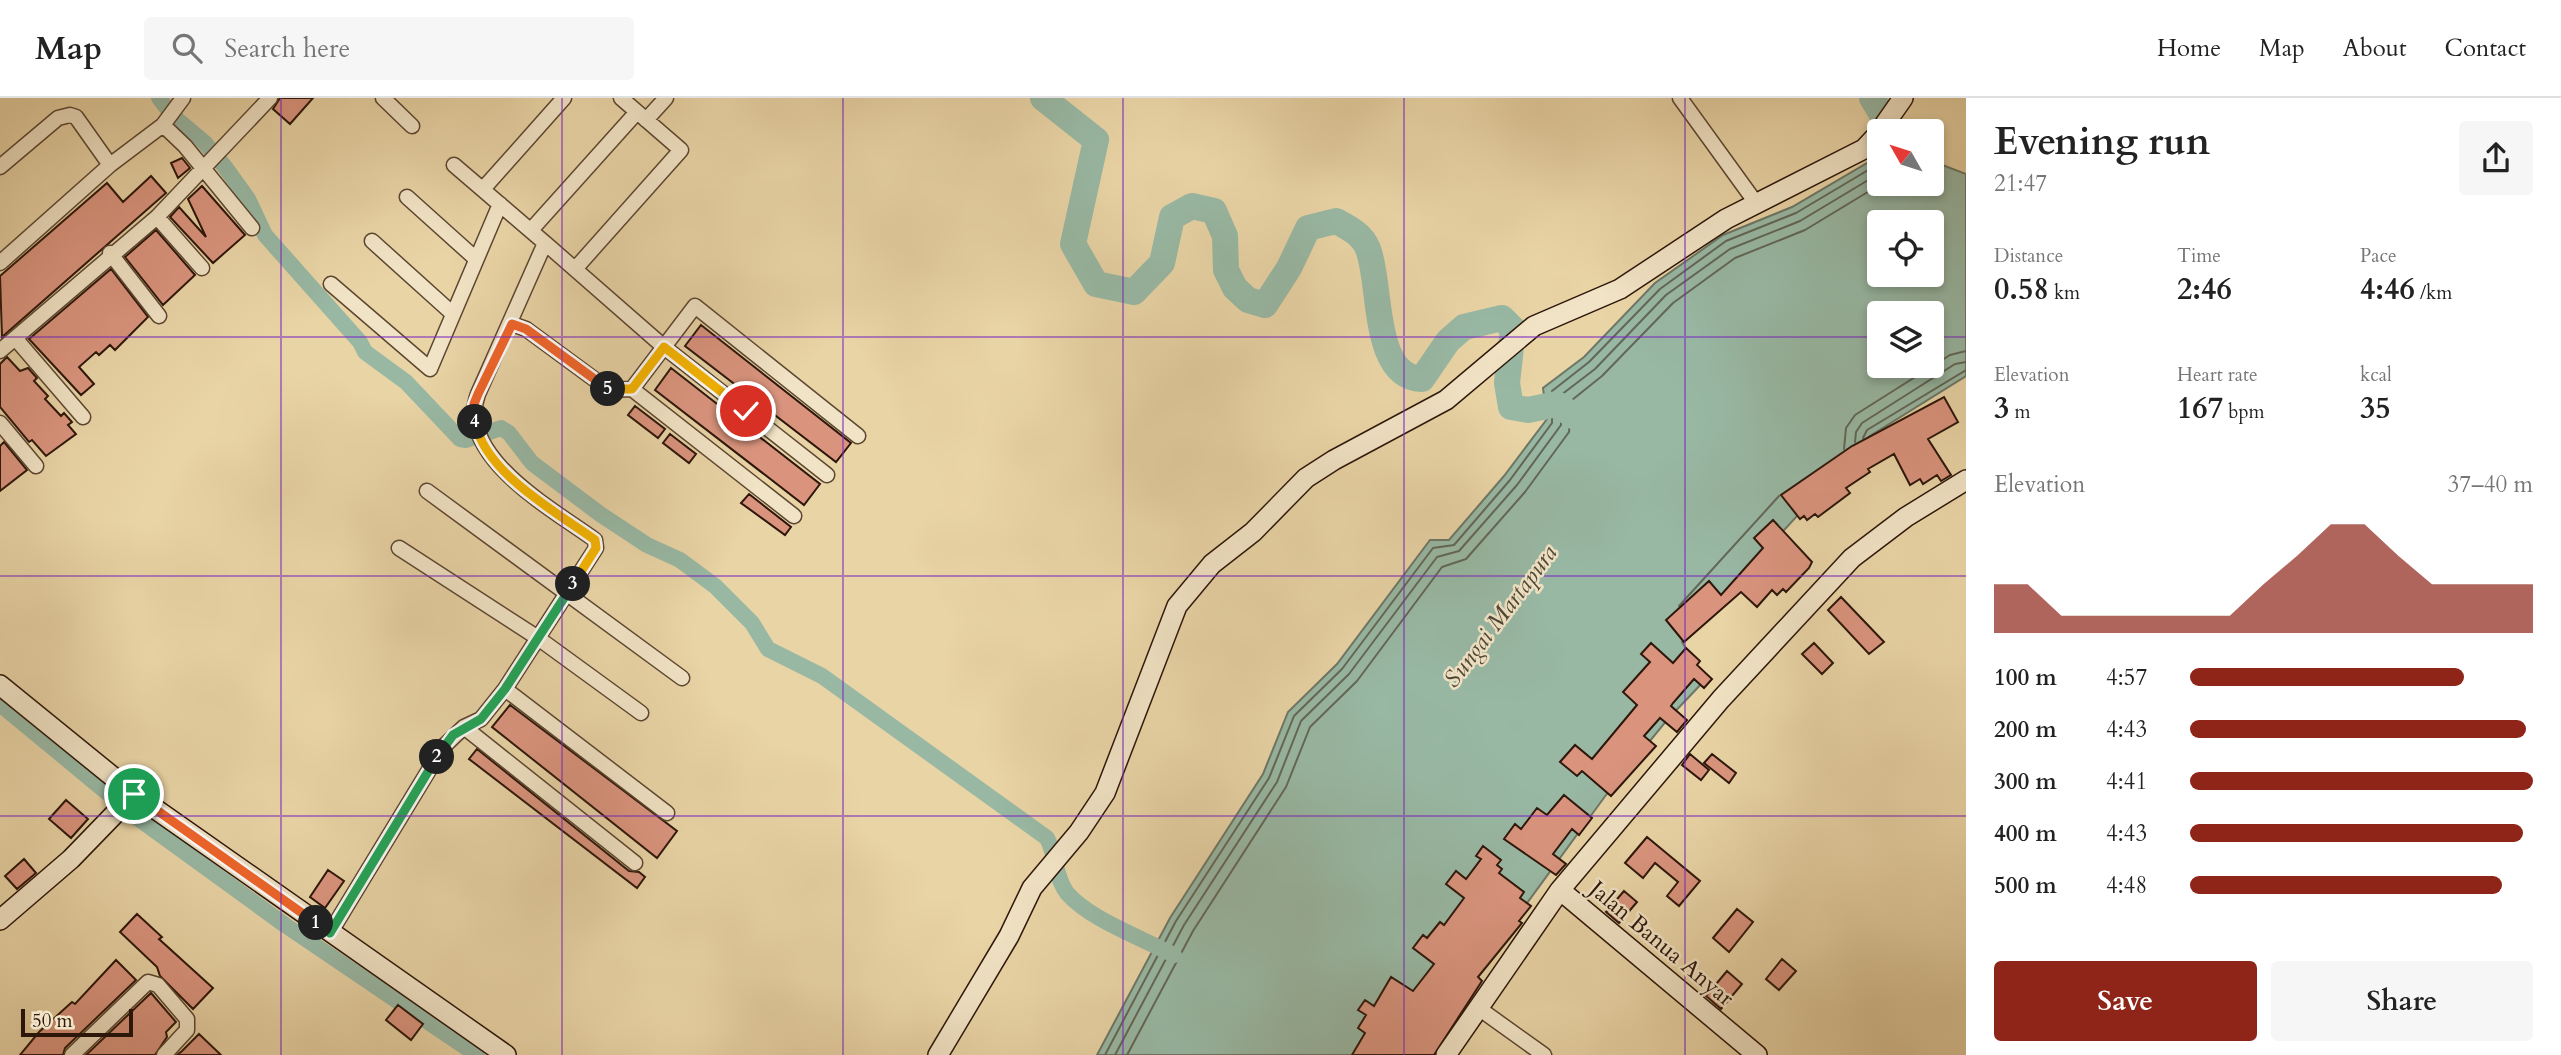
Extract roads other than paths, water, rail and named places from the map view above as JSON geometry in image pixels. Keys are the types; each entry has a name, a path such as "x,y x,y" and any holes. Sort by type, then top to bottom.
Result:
{"street":[{"path":"0,263 166,120 183,98"},
{"path":"0,351 110,253 157,217 270,98"},
{"path":"383,98 412,126"},
{"path":"483,189 564,98"},
{"path":"575,269 681,150 621,98"},
{"path":"531,230 642,116 666,98"},
{"path":"1680,98 1756,203"},
{"path":"1889,119 1900,103"},
{"path":"0,167 58,118 70,115 76,117 110,166"},
{"path":"166,120 186,146 208,166 252,228"},
{"path":"938,1055 1048,866 1079,832 1105,793 1177,606 1193,584 1253,532 1306,478 1446,400 1534,326 1620,289 1682,246 1756,203 1867,146"},
{"path":"454,164 664,347 827,475"},
{"path":"407,197 476,259"},
{"path":"331,284 430,369 500,204"},
{"path":"157,217 202,268"},
{"path":"372,241 453,314"},
{"path":"330,933 443,747 464,727 481,719 505,689 596,548 595,540 506,474 483,444 477,428 474,404 512,324 545,243"},
{"path":"110,253 159,316"},
{"path":"632,389 695,306 858,436"},
{"path":"512,324 526,329 609,390 632,389 794,516"},
{"path":"15,338 83,417"},
{"path":"0,423 36,466"},
{"path":"1560,890 1721,699 1852,558 1906,517 1966,480"},
{"path":"427,491 682,678"},
{"path":"399,548 538,638 641,713"},
{"path":"0,685 131,797 506,1055"},
{"path":"505,689 667,813"},
{"path":"464,727 635,863"},
{"path":"0,920 54,874 131,797"},
{"name":"Jalan Banua Anyar","path":"1446,1055 1560,890 1757,1055"},
{"path":"72,1055 148,982 158,985 187,1019 187,1030 164,1055"},
{"path":"1477,1007 1545,1055"}],"water":[{"name":"Sungai Martapura","path":"1867,163 1867,196 1944,196 1944,166 1966,174 1966,376 1870,436 1682,642 1705,680 1667,720 1606,795 1416,1055 1097,1055 1170,918 1263,774 1288,712 1337,664 1430,540 1449,540 1504,476 1547,419 1543,388 1584,357 1655,283 1723,235 1792,207"}],"waterway":[{"path":"159,98 172,115 204,142 225,167 248,199 265,235 360,342 365,352 406,382 460,439 466,440 501,428 509,433 532,463 600,514 647,545 680,560 715,586 752,623 768,649 822,676 1047,838 1063,887 1088,911 1174,955"},
{"path":"1043,98 1096,140 1073,244 1096,284 1134,292 1162,263 1172,217 1192,206 1214,211 1225,236 1226,270 1235,288 1248,300 1265,305 1289,268 1308,228 1336,221 1359,235 1368,249 1386,346 1394,363 1406,374 1422,379 1448,341 1464,327 1502,318 1513,329 1507,383 1511,407 1528,410 1557,404 1575,417"},
{"path":"1872,98 1885,119"},
{"path":"0,704 139,819 285,925 477,1055"}]}
